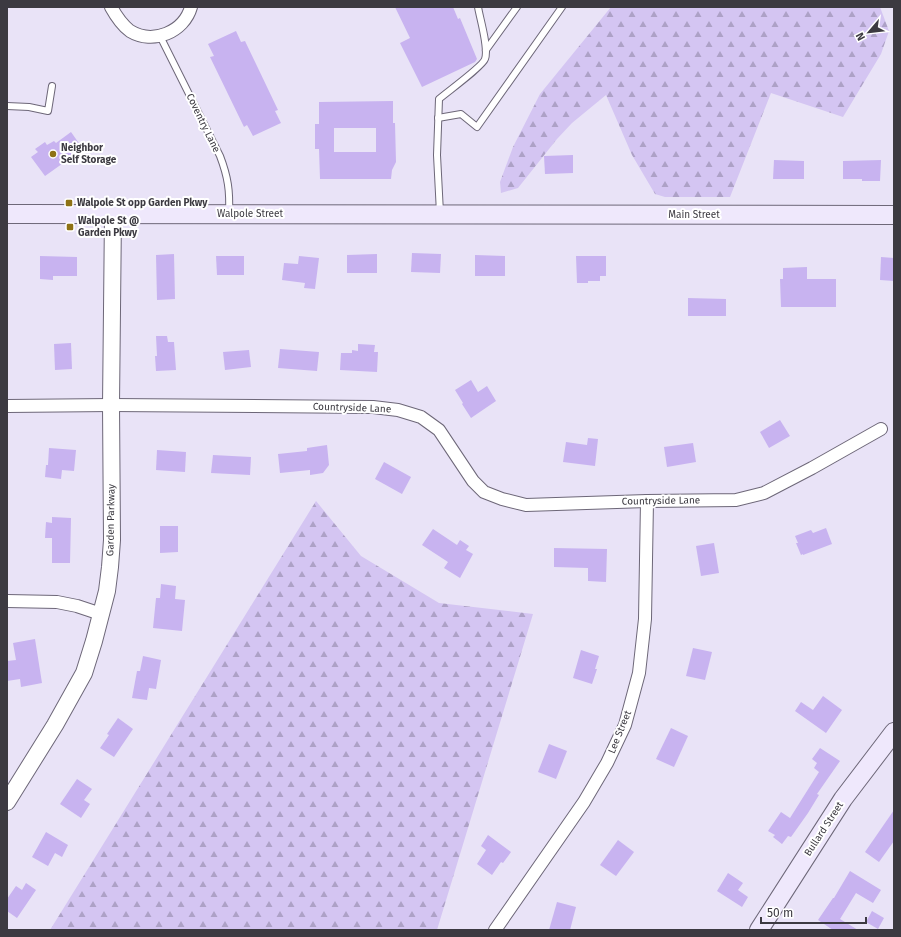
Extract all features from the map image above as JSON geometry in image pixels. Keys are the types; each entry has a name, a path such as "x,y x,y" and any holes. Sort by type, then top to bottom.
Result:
{"main road":[{"name":"Walpole Street","path":"7,214 493,214"},
{"name":"Main Street","path":"493,214 894,216"},
{"name":"Bullard Street","path":"759,930 843,799 894,732"}],"street":[{"path":"111,7 122,24 130,31 140,36 150,37 160,36 180,26 187,18 191,7"},
{"name":"Garden Parkway","path":"7,802 55,725 84,673 94,641 106,591 111,560 113,214"},
{"name":"Countryside Lane","path":"7,406 111,405 373,407 398,410 421,417 439,430 473,481 484,492 502,499 526,505 736,500 764,493 881,429"},
{"name":"Lee Street","path":"495,930 584,802 607,763 624,725 640,673 645,619 647,501"},
{"path":"7,601 57,602 77,606 101,614"}],"lane":[{"path":"440,214 437,155 439,99 485,60 486,50 478,7"},
{"path":"486,50 517,7"},
{"path":"438,118 461,114 477,127 562,7"},
{"name":"Coventry Lane","path":"160,36 224,166 229,185 229,214"},
{"path":"7,106 29,107 48,111 52,86"}],"green space":[{"path":"611,7 880,7 889,31 881,54 843,117 771,93 730,197 665,197 655,194 632,155 606,95 572,123 557,139 518,188 501,193 500,182 513,147 540,94"},
{"path":"316,501 361,556 439,603 533,614 437,930 50,930"}],"building":[{"path":"395,7 453,7 458,19 460,18 477,59 475,62 422,87 400,43 410,38"},
{"path":"236,31 241,42 245,41 278,110 275,111 281,123 253,136 247,125 244,127 210,57 214,56 208,44"},
{"path":"393,101 396,162 392,170 391,179 320,179 319,149 315,149 315,124 319,124 319,102","holes":["334,128 376,128 376,152 334,152"]},
{"path":"71,132 83,149 45,176 31,157 38,152 35,149 45,142 47,145 54,141 56,143"},
{"path":"573,155 573,173 545,174 544,156"},
{"path":"774,160 804,161 804,179 773,179"},
{"path":"881,160 880,181 843,179 843,161"},
{"path":"412,253 441,254 440,273 411,272"},
{"path":"174,254 175,299 157,300 156,255"},
{"path":"377,254 377,273 347,273 347,255"},
{"path":"475,255 505,256 505,276 475,276"},
{"path":"40,256 77,257 77,276 53,276 53,280 40,279"},
{"path":"216,256 244,256 244,275 217,275"},
{"path":"299,256 319,258 315,289 304,288 305,283 282,280 284,263 298,264"},
{"path":"576,256 606,256 606,276 600,276 600,281 577,283"},
{"path":"881,257 894,258 894,281 880,280"},
{"path":"807,267 807,279 836,279 836,307 781,307 780,279 783,279 783,268"},
{"path":"688,298 726,299 726,316 688,316"},
{"path":"156,336 167,336 168,342 174,342 176,370 156,371"},
{"path":"71,343 72,369 55,370 54,344"},
{"path":"358,344 375,345 374,352 378,352 377,372 340,370 341,353 352,353 352,350 358,351"},
{"path":"280,349 319,352 317,371 278,368"},
{"path":"249,350 251,367 225,370 223,352"},
{"path":"471,380 478,392 487,386 496,401 471,418 455,390"},
{"path":"780,420 790,436 769,448 760,432"},
{"path":"588,438 598,439 595,466 563,462 566,442 587,445"},
{"path":"693,443 696,462 667,467 664,447"},
{"path":"327,445 329,465 323,473 310,475 310,470 280,473 278,454 307,451 307,448"},
{"path":"49,448 76,450 74,471 62,470 61,479 45,477 46,465 48,465"},
{"path":"157,450 186,452 185,472 156,470"},
{"path":"213,455 251,457 250,475 211,473"},
{"path":"384,462 411,477 402,494 375,479"},
{"path":"52,517 71,518 70,563 52,563 52,538 45,538 46,522 52,523"},
{"path":"160,526 178,526 178,552 160,553"},
{"path":"826,528 832,544 801,555 795,536 811,530 813,533"},
{"path":"433,529 457,545 460,540 469,546 466,550 473,554 460,578 444,568 448,562 422,545"},
{"path":"714,543 719,573 701,576 696,546"},
{"path":"554,548 607,549 606,582 588,581 588,568 554,567"},
{"path":"161,584 176,586 175,599 185,600 182,631 153,628 156,598 160,598"},
{"path":"35,639 42,683 21,687 20,679 7,681 7,661 16,660 13,643"},
{"path":"693,648 712,652 705,680 686,676"},
{"path":"581,650 599,656 595,669 597,669 592,684 573,678"},
{"path":"143,656 161,660 156,689 149,688 147,700 132,698 137,671 140,671"},
{"path":"823,696 842,710 826,733 795,711 801,702 813,710"},
{"path":"118,718 133,729 114,757 100,748 109,735 107,734"},
{"path":"671,728 688,736 674,767 656,759"},
{"path":"549,744 567,751 556,779 538,772"},
{"path":"820,748 840,761 817,794 819,795 808,813 791,837 788,836 782,844 773,837 775,835 768,831 781,812 790,818 819,772 814,768 817,763 812,759"},
{"path":"77,779 92,789 84,800 90,804 81,818 60,804"},
{"path":"894,810 894,841 879,862 865,852"},
{"path":"46,832 68,845 62,857 55,853 48,866 32,857"},
{"path":"488,835 511,852 503,863 501,862 492,875 477,864 486,850 481,846"},
{"path":"618,840 634,852 616,876 600,865"},
{"path":"850,871 881,890 873,903 856,893 840,919 858,930 833,930 818,920 834,898"},
{"path":"728,873 743,883 738,890 748,897 742,907 717,891"},
{"path":"26,883 36,890 17,918 7,911 7,899 16,886 22,890"},
{"path":"557,902 576,907 570,930 549,930"},
{"path":"872,911 884,918 878,929 866,922"}],"place":[{"name":"Neighbor Self Storage","path":"53,154"},
{"name":"Walpole St opp Garden Pkwy","path":"69,203"},
{"name":"Walpole St @ Garden Pkwy","path":"70,227"}]}
